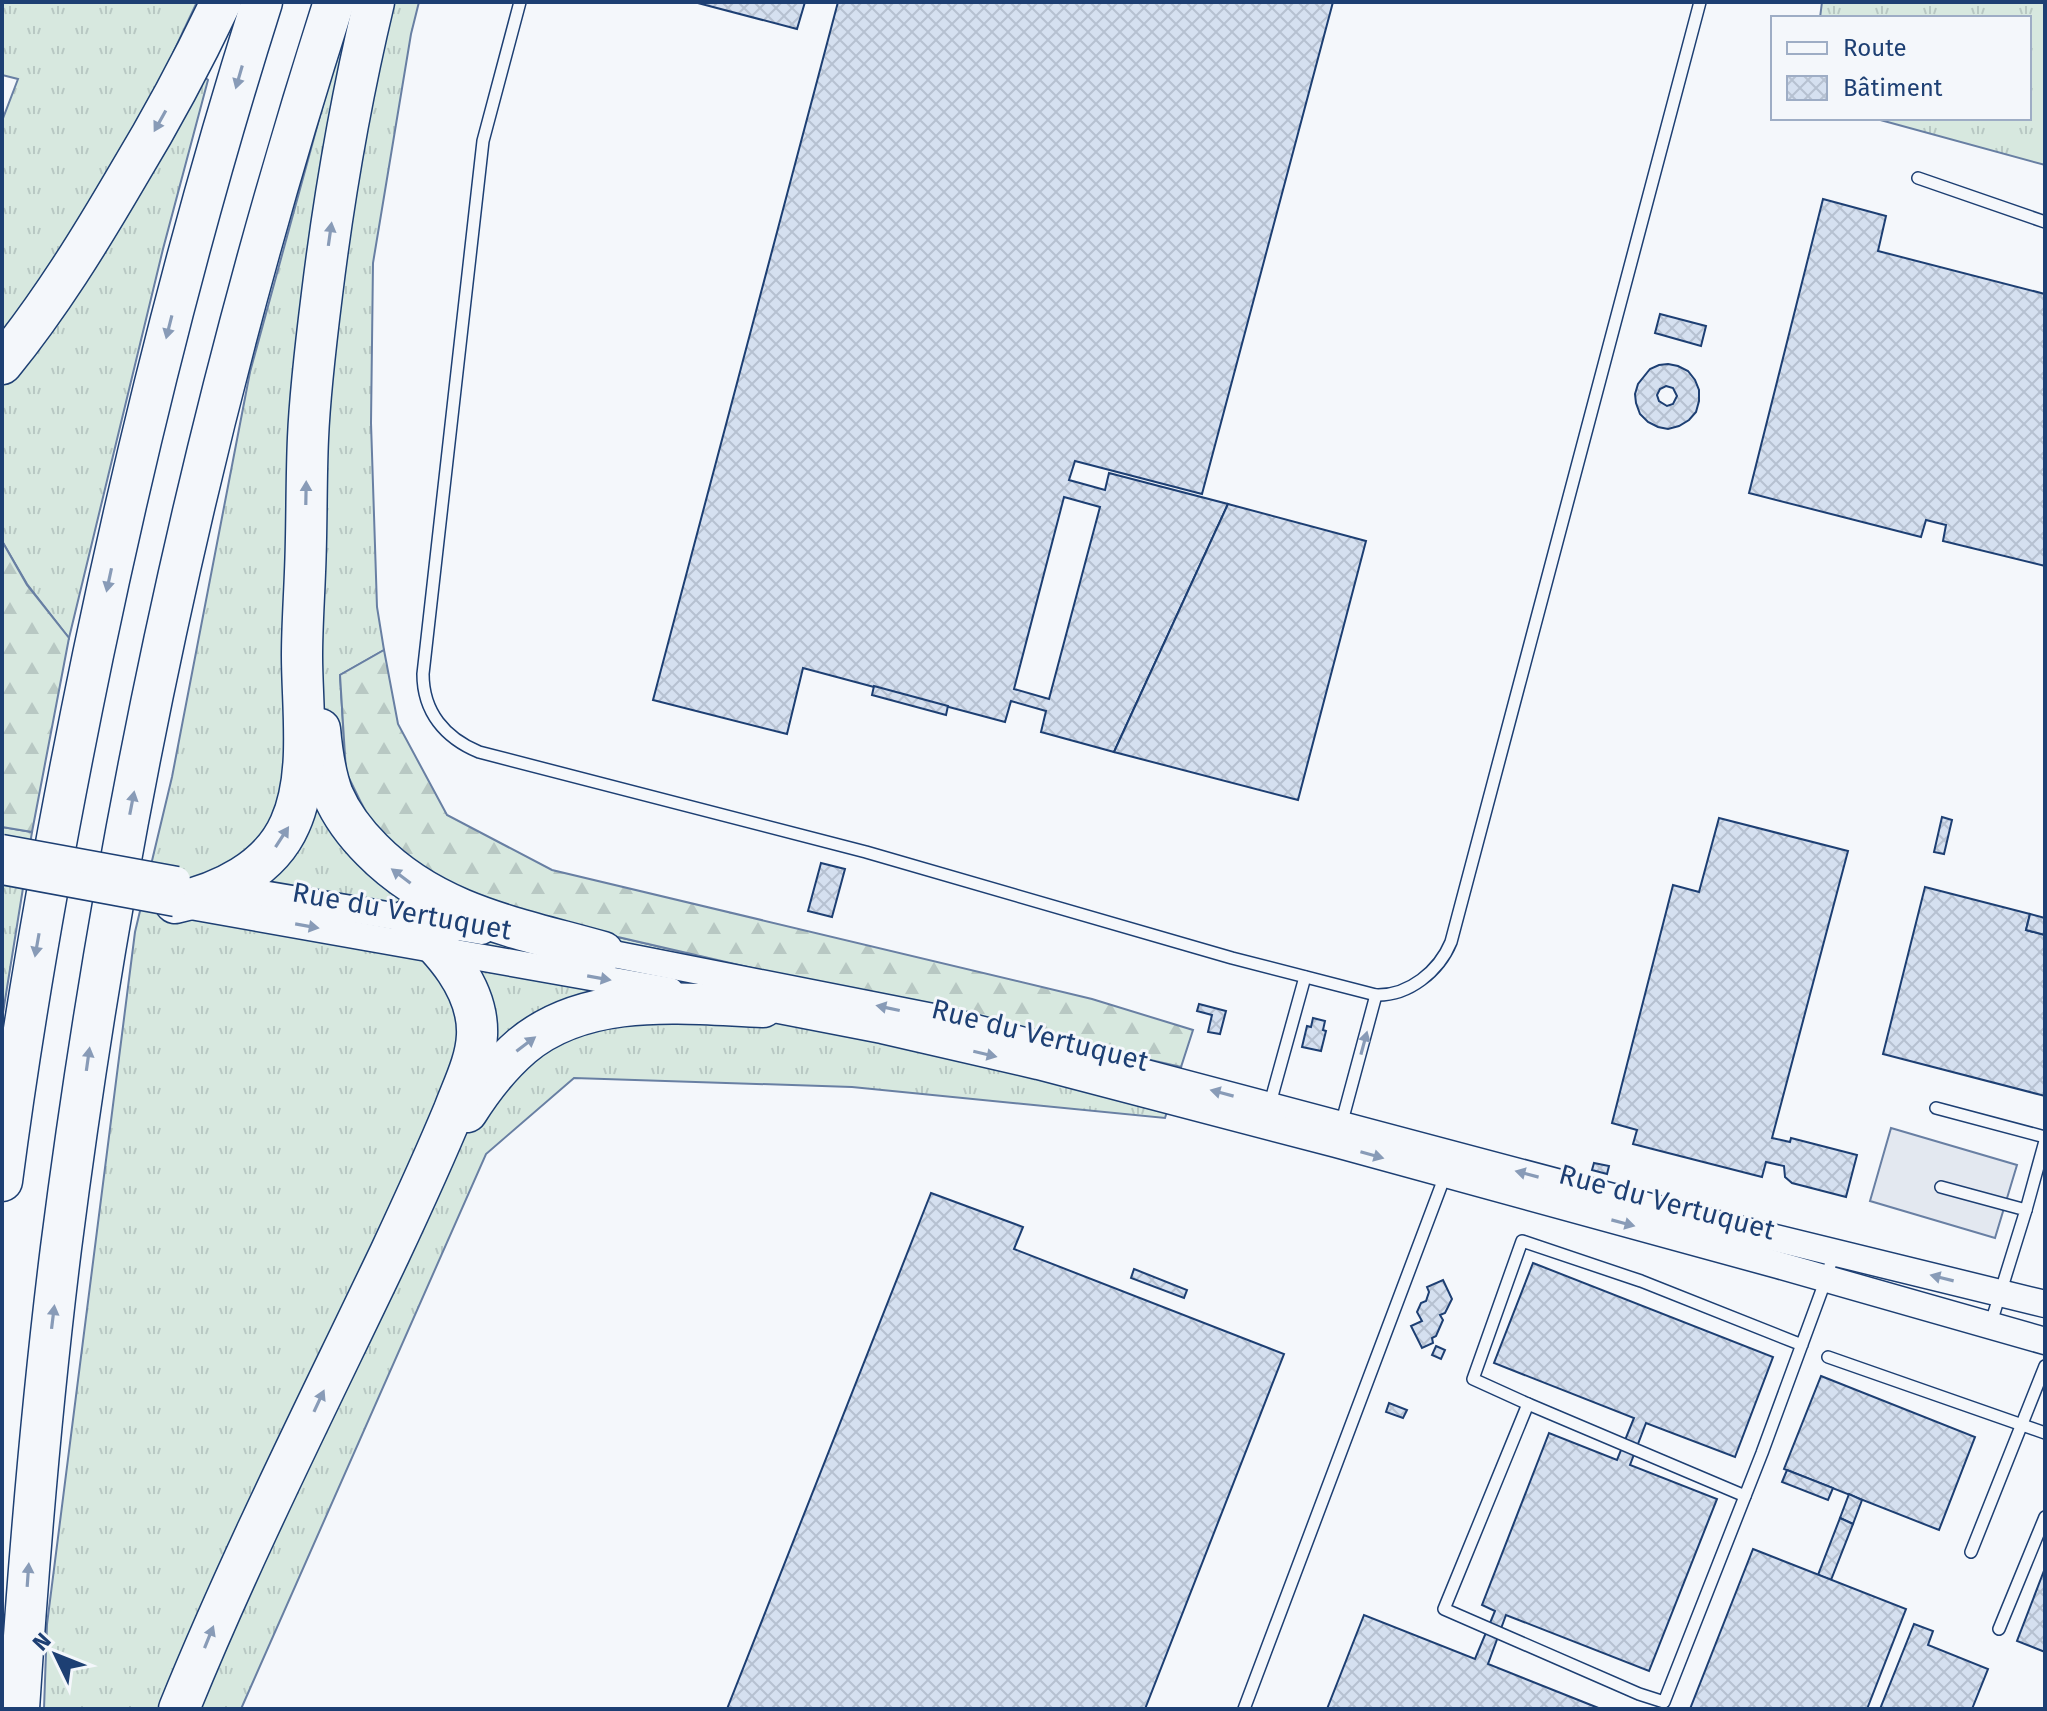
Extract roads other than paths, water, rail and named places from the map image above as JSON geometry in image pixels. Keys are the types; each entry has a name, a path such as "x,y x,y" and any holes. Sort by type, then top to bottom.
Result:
{"highway":[{"path":"2,364 52,297 113,202 187,72 221,2"},
{"path":"2,1181 55,845 117,541 190,249 262,2"},
{"path":"19,1709 32,1525 61,1248 110,922 155,686 199,488 275,196 334,2"},
{"path":"176,892 224,887 242,877 272,852 296,810 303,748 302,615 314,354 343,153 374,2"},
{"path":"305,571 328,780 342,813 361,839 393,871 451,906 603,952"},
{"path":"179,1709 228,1592 428,1172 472,1061 477,1035 476,1020 467,989 440,949 409,919"},
{"path":"428,1172 469,1108 496,1073 525,1044 559,1024 596,1011 642,1004 763,1007"}],"street":[{"name":"Rue du Vertuquet","path":"2,848 176,892 440,949 882,1030 1267,1115"},
{"name":"Rue du Vertuquet","path":"2,871 176,892"},
{"name":"Rue du Vertuquet","path":"224,887 603,952 938,1018 2045,1341"},
{"name":"Rue du Vertuquet","path":"1450,1165 1681,1215 2045,1304"}],"lane":[{"path":"520,2 483,141 423,674 424,696 441,727 479,752 866,852 1201,949 1376,995 1396,994 1421,980 1439,964 1451,942 1700,2"},
{"path":"1918,178 2045,222"},
{"path":"1267,1115 1305,977"},
{"path":"1339,1134 1376,995"},
{"path":"1936,1108 2045,1139 1990,1326"},
{"path":"1244,1709 1450,1165"},
{"path":"1941,1187 2026,1210"},
{"path":"1745,1496 1473,1379 1522,1241 1641,1281 1802,1345"},
{"path":"1528,1404 1444,1609 1664,1702 1745,1496 1834,1252"},
{"path":"1828,1357 2045,1433"},
{"path":"1971,1552 2045,1366"},
{"path":"1999,1629 2045,1517"}]}
